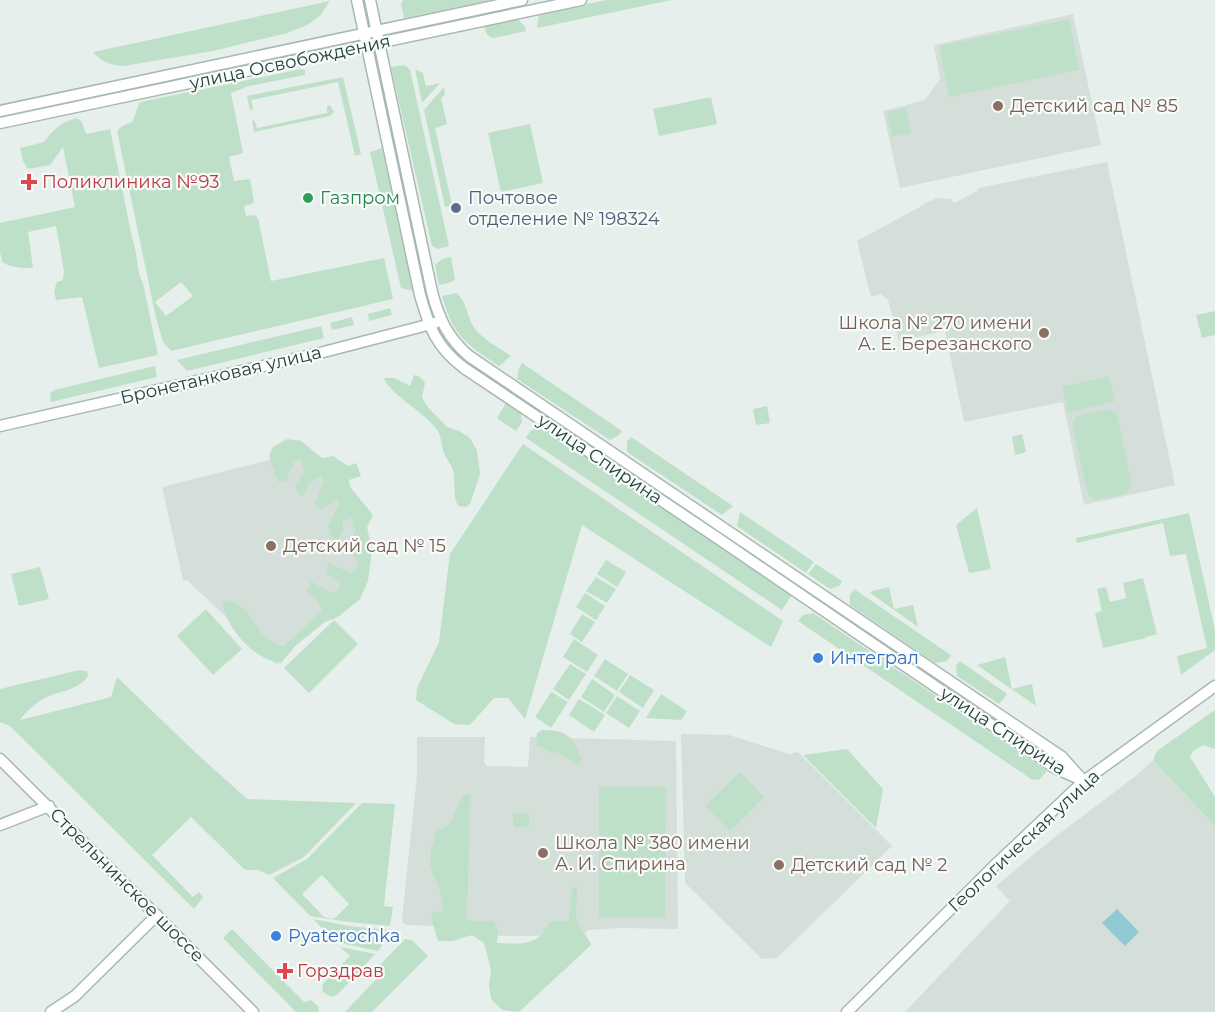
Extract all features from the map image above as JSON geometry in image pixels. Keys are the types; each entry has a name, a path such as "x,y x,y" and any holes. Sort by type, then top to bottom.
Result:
{"street":[{"name":"улица Спирина","path":"357,0 412,260 429,325 444,351 464,368 1055,768 1084,781"},
{"name":"улица Спирина","path":"370,0 432,292 441,322 454,341 469,356 1062,757 1084,781"},
{"name":"улица Освобождения","path":"0,123 365,40 522,0"},
{"name":"улица Освобождения","path":"377,37 581,0"},
{"name":"улица Освобождения","path":"0,111 365,40"},
{"name":"Бронетанковая улица","path":"0,426 316,354 441,322"},
{"name":"Геологическая улица","path":"847,1012 994,866 1084,781 1215,686"},
{"name":"Стрельнинское шоссе","path":"0,759 253,1012"},
{"path":"0,825 49,806"},
{"path":"57,1011 156,915"}],"shaded area":[{"name":"Детский сад № 85","path":"1073,14 1101,145 900,188 883,111 925,100 940,79 934,45"},
{"name":"Школа № 270 имени А. Е. Березанского","path":"1107,162 1175,485 1084,505 1063,402 964,422 945,331 899,341 888,300 881,294 871,297 857,241 936,198 951,199 954,203 977,191 978,188"},
{"name":"Детский сад № 15","path":"304,451 367,520 368,572 277,665 188,581 183,580 162,487"},
{"name":"Детский сад № 2","path":"681,734 729,735 789,754 798,752 892,846 777,958 762,959 685,883"},
{"name":"Школа № 380 имени А. И. Спирина","path":"417,737 485,737 484,762 487,766 528,767 530,737 676,741 678,929 620,928 587,930 586,933 529,936 439,935 438,926 403,923 417,775"},
{"path":"1153,760 1215,826 1215,1012 905,1012 1010,901 996,886"}],"green space":[{"path":"403,0 491,0 404,18 401,4"},
{"path":"607,0 672,0 537,28 539,14"},
{"path":"330,1 320,16 307,25 287,33 213,51 124,66 107,62 93,52"},
{"path":"518,19 526,31 492,38 487,34 484,26"},
{"path":"1069,19 1079,70 949,97 939,46"},
{"path":"405,65 410,70 449,246 439,249 432,246 391,67"},
{"path":"415,69 423,73 426,86 440,83 422,103"},
{"path":"305,70 305,75 249,86 231,93 243,153 229,157 234,181 250,179 254,202 244,206 246,216 255,215 258,218 271,281 384,258 393,299 171,351 163,342 156,318 117,131 132,122 140,102","holes":["181,282 193,296 166,316 155,302"]},
{"path":"343,77 361,154 355,156 338,82 251,100 253,109 250,111 247,96"},
{"path":"444,87 445,94 441,98 447,124 435,128 452,205 445,207 424,110"},
{"path":"711,97 717,124 659,136 653,109"},
{"path":"330,105 334,112 330,116 254,132 252,120 255,121 257,128 327,113 327,106"},
{"path":"906,108 911,133 892,137 887,112"},
{"path":"77,118 82,122 86,134 110,129 158,355 99,368 82,297 56,300 54,291 57,282 63,280 64,271 56,226 28,232 33,268 5,264 2,262 0,252 0,223 75,207 63,147 50,165 28,169 23,161 20,148 44,142 58,127"},
{"path":"530,124 543,183 501,192 488,133"},
{"path":"382,148 413,291 401,288 370,152"},
{"path":"451,257 455,279 439,285 435,265 442,259"},
{"path":"456,293 460,296 476,330 511,356 499,366 469,345 456,330 442,296"},
{"path":"390,308 392,315 369,321 368,314"},
{"path":"1215,311 1215,335 1202,338 1196,315"},
{"path":"352,317 354,325 332,330 330,323"},
{"path":"321,326 324,338 187,371 177,360"},
{"path":"522,363 622,431 610,440 517,379"},
{"path":"155,366 157,377 51,402 50,393 54,390"},
{"path":"414,375 420,377 425,383 422,397 427,406 447,427 470,438 477,451 480,474 470,504 466,507 458,506 456,502 453,470 443,450 437,430 432,423 393,391 384,378 394,378 410,386"},
{"path":"1109,376 1115,401 1068,413 1062,387"},
{"path":"506,403 521,412 522,422 516,431 497,418"},
{"path":"767,406 770,423 756,425 753,409"},
{"path":"1108,409 1117,414 1132,485 1126,494 1096,500 1088,495 1072,424 1077,416"},
{"path":"541,425 792,595 782,610 526,438 530,431"},
{"path":"1022,434 1026,452 1015,455 1012,437"},
{"path":"631,437 733,506 722,515 627,452 627,441"},
{"path":"287,439 301,441 322,458 333,456 348,466 356,463 361,476 349,480 350,487 373,515 367,527 372,551 368,581 360,599 338,617 325,622 295,646 281,663 261,656 243,641 229,622 222,602 231,600 241,606 263,635 283,647 322,610 316,598 307,591 311,581 331,593 339,589 340,582 326,573 328,563 351,573 358,565 355,557 348,550 355,530 352,518 343,521 343,531 338,542 331,537 328,526 339,504 336,499 326,507 319,509 315,504 324,481 320,476 309,483 304,496 298,494 295,485 305,472 300,459 294,462 286,481 278,482 269,456 273,447"},
{"path":"523,444 783,621 771,647 582,525 525,719 508,698 494,698 470,725 454,724 416,700 417,688 439,642 450,554"},
{"path":"977,508 991,569 969,573 956,525"},
{"path":"740,512 814,562 806,573 737,526"},
{"path":"1189,513 1215,630 1215,650 1181,675 1177,656 1207,648 1186,554 1170,556 1163,523 1077,543 1076,538"},
{"path":"606,560 626,572 617,587 597,574"},
{"path":"816,564 842,581 839,586 830,589 808,574"},
{"path":"40,567 49,599 19,606 11,574"},
{"path":"596,577 616,589 607,603 586,591"},
{"path":"1143,578 1157,634 1146,637 1145,633 1146,638 1103,648 1095,613 1102,611 1097,589 1106,587 1110,602 1126,598 1123,583"},
{"path":"889,587 894,609 913,605 918,627 869,592"},
{"path":"854,589 951,655 947,661 935,663 850,605 850,595"},
{"path":"585,593 605,606 596,620 576,607"},
{"path":"206,609 242,649 213,675 177,636"},
{"path":"813,613 1047,771 1039,780 1031,779 798,621 803,615"},
{"path":"582,614 595,622 582,642 570,634"},
{"path":"334,620 358,644 309,693 284,668"},
{"path":"574,639 598,655 587,672 563,657"},
{"path":"1005,657 1012,689 1032,684 1036,706 977,665"},
{"path":"605,659 628,674 617,691 594,676"},
{"path":"960,661 1007,694 999,704 957,676 956,666"},
{"path":"570,664 586,674 569,700 553,689"},
{"path":"79,670 87,671 88,676 84,681 42,700 20,720 111,697 117,677 247,799 356,803 304,857 269,875 259,870 245,870 191,817 152,855 193,897 199,892 203,897 194,909 10,726 0,722 0,689"},
{"path":"630,675 654,690 643,708 619,692"},
{"path":"592,679 615,695 604,712 581,697"},
{"path":"551,692 568,702 551,728 535,717"},
{"path":"661,694 687,711 681,720 646,718"},
{"path":"617,696 640,711 629,728 606,713"},
{"path":"579,699 605,715 594,732 569,715"},
{"path":"1215,710 1215,749 1204,745 1193,751 1190,757 1215,797 1215,826 1153,760 1157,751"},
{"path":"542,730 564,733 573,741 582,761 577,765 559,753 536,745 537,733"},
{"path":"847,749 883,789 876,828 803,755"},
{"path":"740,772 764,797 730,831 705,806"},
{"path":"599,787 666,787 665,917 599,917"},
{"path":"463,795 471,795 467,920 494,921 498,931 497,943 528,942 540,936 549,922 569,921 572,889 577,886 577,920 591,945 519,1012 502,1010 491,999 489,985 491,970 484,943 472,935 453,941 438,941 431,918 433,913 443,910 441,895 430,866 431,849 437,830 449,825"},
{"path":"362,803 395,804 384,906 393,907 390,926 349,922 310,916 273,878 307,859","holes":["322,875 349,904 334,919 324,917 302,894"]},
{"path":"513,813 529,813 529,827 514,827"},
{"path":"313,919 349,926 390,930 378,951 336,942"},
{"path":"232,929 304,1002 311,1000 318,1006 319,1012 296,1012 223,938"},
{"path":"405,939 412,940 428,956 372,1012 345,1012 384,971 379,966"},
{"path":"340,947 375,954 337,995 331,997 323,992 322,985 350,956"}],"water":[{"path":"1117,909 1139,932 1125,946 1102,923"}],"place":[{"name":"Детский сад № 85","path":"998,106"},
{"name":"Поликлиника №93","path":"29,182"},
{"name":"Газпром","path":"308,198"},
{"name":"Почтовое отделение № 198324","path":"456,208"},
{"name":"Школа № 270 имени А. Е. Березанского","path":"1044,333"},
{"name":"Детский сад № 15","path":"271,546"},
{"name":"Интеграл","path":"818,658"},
{"name":"Школа № 380 имени А. И. Спирина","path":"543,853"},
{"name":"Детский сад № 2","path":"779,865"},
{"name":"Pyaterochka","path":"276,936"},
{"name":"Горздрав","path":"285,971"}]}
